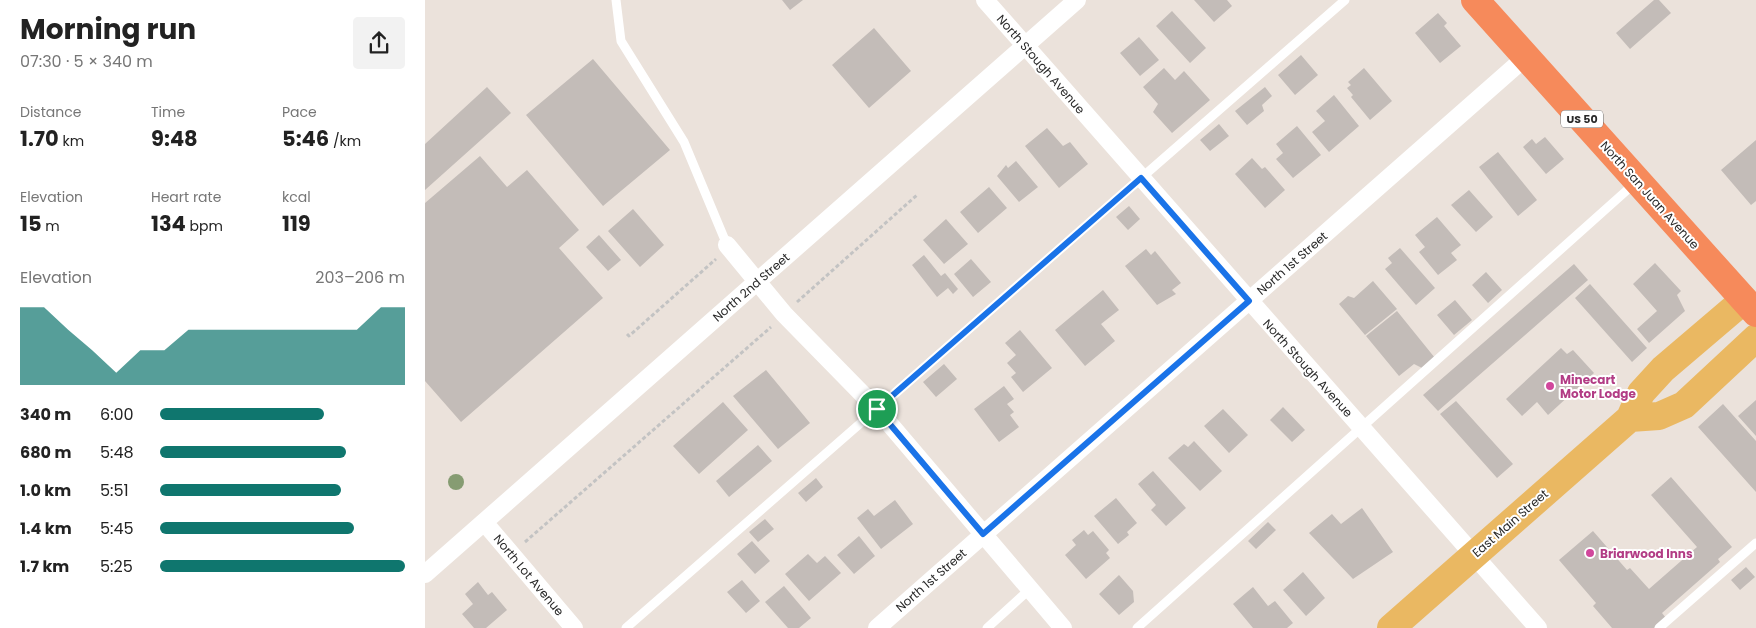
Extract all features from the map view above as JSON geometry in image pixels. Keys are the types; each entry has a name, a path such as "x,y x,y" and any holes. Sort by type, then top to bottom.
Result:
{"highway":[{"name":"North San Juan Avenue","path":"1475,0 1637,181 1752,301"}],"main road":[{"name":"East Main Street","path":"1391,628 1630,418 1641,393 1663,368 1752,301"},
{"path":"1630,418 1659,416 1684,404 1756,338"}],"street":[{"name":"North Stough Avenue","path":"985,0 1538,628"},
{"name":"North 2nd Street","path":"425,574 1077,0"},
{"name":"North 1st Street","path":"877,628 1527,56"},
{"path":"723,251 758,282 784,314 877,409 1063,628"},
{"name":"North Lot Avenue","path":"485,522 574,628"}],"lane":[{"path":"616,0 621,41 685,142 723,251"},
{"path":"626,628 1345,0"},
{"path":"1137,628 1637,181"},
{"path":"1659,628 1756,543"},
{"path":"987,628 1030,589"}],"path":[{"path":"511,553 917,195"},
{"path":"627,334 629,336 723,251"}],"building":[{"path":"782,0 803,0 790,10"},
{"path":"1194,0 1227,0 1232,6 1214,22"},
{"path":"1654,0 1659,0 1671,13 1630,49 1616,33"},
{"path":"1172,11 1206,48 1190,63 1156,26"},
{"path":"1438,13 1447,23 1444,26 1461,46 1440,63 1415,33"},
{"path":"874,28 911,71 869,108 832,65"},
{"path":"1139,37 1159,60 1140,76 1120,53"},
{"path":"1301,55 1318,75 1295,95 1278,75"},
{"path":"593,59 670,150 603,206 526,115"},
{"path":"1164,68 1175,80 1184,71 1210,100 1172,133 1153,112 1158,104 1143,87"},
{"path":"1364,68 1392,101 1370,120 1351,97 1353,95 1347,88 1351,85 1348,82"},
{"path":"487,87 511,113 425,190 425,144"},
{"path":"1265,87 1272,96 1262,105 1264,111 1247,125 1235,111"},
{"path":"1334,95 1359,126 1329,152 1312,132 1325,121 1316,111"},
{"path":"1219,124 1229,136 1210,151 1200,140"},
{"path":"1297,126 1321,155 1293,178 1276,159 1283,153 1276,144"},
{"path":"1047,128 1063,146 1070,142 1088,164 1059,188 1025,146"},
{"path":"1545,137 1564,159 1546,174 1523,147 1532,139 1536,144"},
{"path":"1756,140 1756,201 1751,205 1721,170"},
{"path":"1498,152 1537,200 1518,216 1479,167"},
{"path":"480,156 507,187 527,170 579,230 559,248 603,298 461,422 425,381 425,203"},
{"path":"1252,158 1262,169 1265,167 1285,190 1265,208 1235,174"},
{"path":"1016,161 1038,187 1019,202 997,176 1006,165 1008,168"},
{"path":"989,187 1007,208 978,233 960,212"},
{"path":"1469,190 1493,217 1476,232 1451,205"},
{"path":"1129,206 1140,219 1128,230 1116,217"},
{"path":"633,209 664,245 640,267 608,231"},
{"path":"1437,217 1461,245 1451,253 1457,260 1438,275 1419,252 1425,247 1415,235"},
{"path":"946,219 968,244 944,264 923,240"},
{"path":"599,235 621,260 608,271 586,247"},
{"path":"1400,248 1435,288 1416,305 1385,269 1392,263 1388,258"},
{"path":"1146,249 1151,255 1155,251 1181,283 1172,290 1176,294 1157,305 1125,266"},
{"path":"924,255 941,276 945,273 958,289 953,294 948,288 937,297 912,265"},
{"path":"971,259 991,282 973,297 954,274"},
{"path":"1655,263 1681,291 1677,295 1685,311 1649,343 1637,329 1657,311 1633,284"},
{"path":"1574,264 1588,280 1438,411 1423,395"},
{"path":"1486,272 1502,290 1488,303 1472,285"},
{"path":"1373,281 1397,309 1365,335 1339,304 1348,296 1354,298"},
{"path":"1590,284 1647,348 1632,362 1575,298"},
{"path":"1103,290 1119,310 1101,324 1115,341 1085,366 1055,330"},
{"path":"1455,300 1472,320 1454,335 1437,315"},
{"path":"1397,311 1435,358 1422,368 1414,364 1399,376 1366,336"},
{"path":"1020,330 1052,368 1023,392 1011,377 1016,373 1007,363 1016,355 1005,343"},
{"name":"Minecart Motor Lodge","path":"1561,348 1567,354 1573,350 1594,373 1548,415 1537,402 1522,416 1506,399"},
{"path":"944,364 957,379 936,397 923,382"},
{"path":"766,370 810,423 778,449 733,396"},
{"path":"1004,386 1014,399 1007,404 1014,412 1010,415 1019,427 999,442 974,409"},
{"path":"1756,400 1756,436 1738,416"},
{"path":"1456,401 1513,464 1497,478 1440,414"},
{"path":"723,402 748,430 699,474 673,446"},
{"path":"1723,404 1756,441 1756,492 1698,427"},
{"path":"1283,407 1305,430 1292,442 1270,420"},
{"path":"1223,409 1248,435 1229,453 1204,426"},
{"path":"1194,441 1222,471 1200,491 1168,458 1184,444 1188,447"},
{"path":"758,445 772,461 729,497 716,481"},
{"path":"1153,471 1186,508 1166,526 1151,510 1156,505 1138,484"},
{"name":"Briarwood Inns","path":"1671,477 1732,547 1718,559 1720,562 1662,613 1666,618 1654,628 1612,628 1593,606 1596,603 1559,560 1593,531 1627,570 1630,568 1649,589 1697,547 1651,495"},
{"path":"816,478 823,487 806,502 798,493"},
{"path":"1116,498 1137,523 1127,532 1129,535 1118,544 1094,516"},
{"path":"895,500 913,524 881,549 857,518 868,509 874,516"},
{"path":"1362,508 1393,552 1353,579 1309,533 1332,514 1341,524"},
{"path":"765,519 774,529 758,542 749,532"},
{"path":"1268,522 1276,530 1256,549 1248,541"},
{"path":"1084,530 1088,535 1093,531 1109,550 1106,553 1110,558 1086,579 1065,555 1076,545 1072,540"},
{"path":"859,536 875,556 854,574 837,555"},
{"path":"752,541 770,561 755,574 737,554"},
{"path":"808,554 817,563 825,556 841,573 809,601 785,574"},
{"path":"1746,567 1755,577 1740,590 1731,580"},
{"path":"1303,572 1325,598 1306,616 1283,590"},
{"path":"1119,575 1133,591 1134,602 1119,615 1099,594"},
{"path":"742,580 760,601 746,613 727,592"},
{"path":"478,582 488,595 492,592 507,610 486,628 474,628 462,614 473,604 465,594"},
{"path":"784,586 811,618 799,628 788,628 765,602"},
{"path":"1253,587 1268,606 1275,601 1293,623 1287,628 1253,628 1233,604"}],"place":[{"name":"Minecart Motor Lodge","path":"1550,386"},
{"name":"Briarwood Inns","path":"1590,553"}],"route":[{"path":"1141,178 1249,301 983,534 877,409 1141,178"}]}
